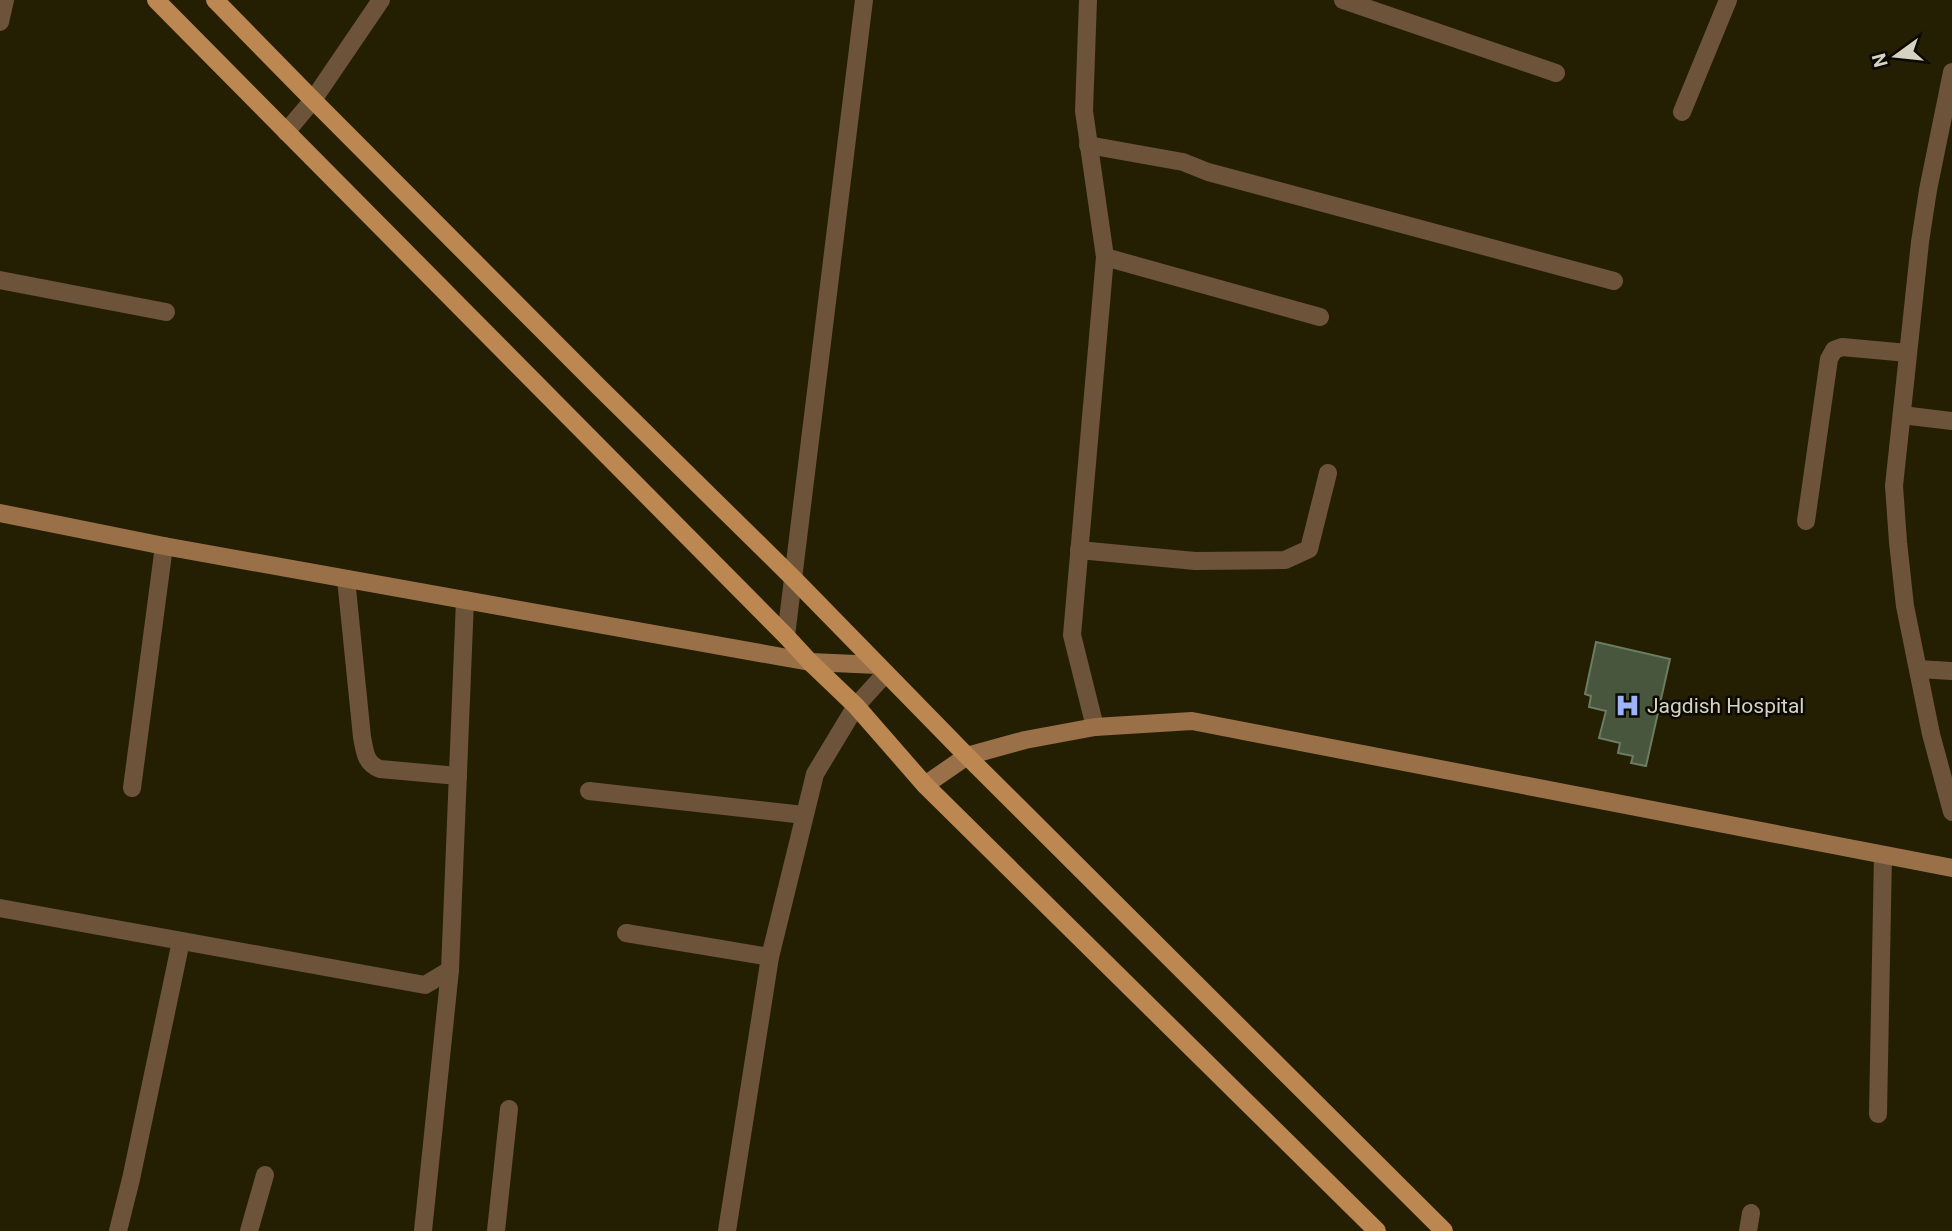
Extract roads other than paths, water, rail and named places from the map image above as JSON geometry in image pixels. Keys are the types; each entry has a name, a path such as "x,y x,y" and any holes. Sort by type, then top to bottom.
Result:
{"main road":[{"path":"156,0 856,706 925,785 1377,1231"},
{"path":"215,0 1444,1231"}],"street":[{"path":"0,22 5,0"},
{"path":"286,132 313,100 381,0"},
{"path":"786,636 864,0"},
{"path":"1088,0 1084,111 1105,257 1072,635 1095,727"},
{"path":"1343,0 1556,74"},
{"path":"1682,112 1728,0"},
{"path":"1952,72 1924,216 1894,486 1905,606 1931,734 1952,812"},
{"path":"1088,145 1183,162 1208,172 1614,281"},
{"path":"1105,257 1320,317"},
{"path":"0,280 166,312"},
{"path":"1806,521 1829,359 1834,350 1842,347 1908,354"},
{"path":"1902,415 1952,421"},
{"path":"1079,550 1195,561 1285,560 1309,549 1328,473"},
{"path":"0,513 164,546 810,662 882,669 814,774 770,957 727,1231"},
{"path":"132,788 164,546"},
{"path":"346,579 366,759 380,769 458,776"},
{"path":"423,1231 450,970 465,600"},
{"path":"1918,669 1952,671"},
{"path":"925,785 967,756 1025,740 1095,727 1192,721 1952,868"},
{"path":"589,791 804,815"},
{"path":"1878,1114 1883,855"},
{"path":"0,908 425,985 450,970"},
{"path":"626,933 770,957"},
{"path":"118,1231 181,941"},
{"path":"496,1231 509,1109"},
{"path":"249,1231 265,1175"},
{"path":"1748,1231 1751,1213"}],"place":[{"name":"Jagdish Hospital","path":"1627,706"}]}
